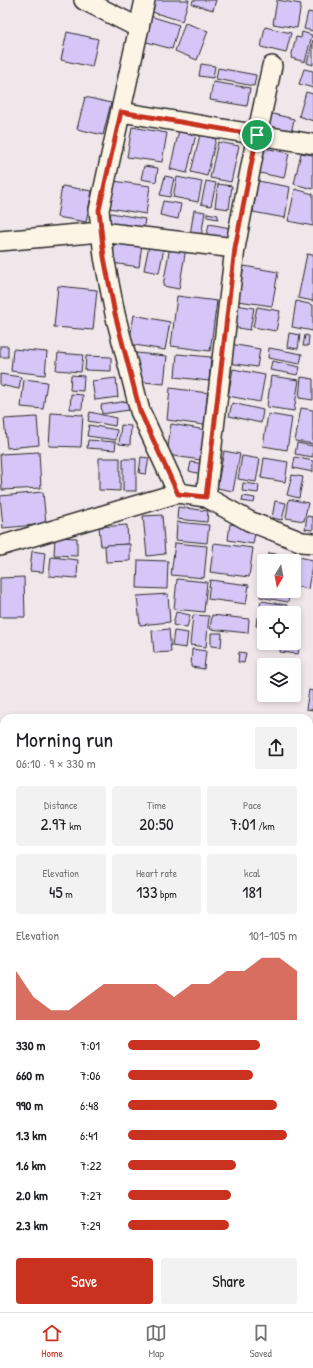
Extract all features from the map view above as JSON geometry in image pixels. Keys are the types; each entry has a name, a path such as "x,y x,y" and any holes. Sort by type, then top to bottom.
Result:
{"street":[{"path":"84,0 139,28"},
{"path":"145,0 99,210 104,257 115,314 140,411 178,494"},
{"path":"206,497 235,248 272,66"},
{"path":"121,112 313,144"},
{"path":"0,240 101,232 235,248"},
{"path":"0,546 178,494 206,497 249,521 302,542 313,543"}],"building":[{"path":"155,0 189,0 182,21 152,12"},
{"path":"193,0 216,0 213,10 192,4"},
{"path":"277,0 301,4 297,28 273,24"},
{"path":"308,12 313,13 313,31 304,29"},
{"path":"150,16 179,25 172,49 143,41"},
{"path":"185,23 208,31 197,60 175,51"},
{"path":"265,27 291,33 286,53 261,47"},
{"path":"67,32 98,39 92,67 61,60"},
{"path":"302,32 312,35 305,62 291,58 296,37 301,38"},
{"path":"313,40 313,65 307,63"},
{"path":"201,64 215,66 213,78 199,76"},
{"path":"218,68 256,75 254,86 216,79"},
{"path":"304,69 313,71 313,88 299,84"},
{"path":"213,82 250,88 247,106 210,100"},
{"path":"306,92 313,94 313,121 299,116"},
{"path":"85,97 111,103 103,135 77,129"},
{"path":"269,113 294,119 290,139 265,133"},
{"path":"132,127 167,133 162,162 127,157"},
{"path":"179,130 196,134 187,173 170,169"},
{"path":"200,135 216,139 207,176 191,172"},
{"path":"218,142 239,146 231,182 210,178"},
{"path":"260,147 289,153 284,178 255,172"},
{"path":"301,153 313,155 313,189 294,184"},
{"path":"144,166 158,168 156,182 141,179"},
{"path":"165,176 174,178 170,197 160,195"},
{"path":"177,177 202,182 198,202 173,197"},
{"path":"113,181 150,186 146,214 109,208"},
{"path":"206,181 216,183 211,206 201,204"},
{"path":"258,181 290,187 285,218 253,212"},
{"path":"218,184 232,186 229,209 215,207"},
{"path":"62,186 92,191 86,222 57,217"},
{"path":"295,189 313,194 313,226 288,221"},
{"path":"163,201 181,204 178,219 160,215"},
{"path":"194,210 205,212 201,237 190,235"},
{"path":"111,213 145,219 143,232 108,226"},
{"path":"207,213 218,215 218,219 207,217"},
{"path":"209,224 230,228 228,242 206,238"},
{"path":"115,239 142,243 139,267 112,263"},
{"path":"149,245 164,248 159,273 144,270"},
{"path":"170,246 186,248 179,289 163,286"},
{"path":"307,254 313,255 313,301 298,298"},
{"path":"244,266 278,272 272,306 238,301"},
{"path":"58,286 97,290 93,330 54,327"},
{"path":"177,296 217,301 210,351 171,346"},
{"path":"296,301 313,305 313,331 292,327"},
{"path":"236,305 254,308 250,330 232,327"},
{"path":"257,307 280,311 276,331 253,327"},
{"path":"134,315 170,322 165,350 129,344"},
{"path":"289,333 300,335 298,349 287,347"},
{"path":"305,335 309,336 308,346 303,346"},
{"path":"230,344 260,349 257,367 228,363"},
{"path":"0,346 8,346 8,357 0,357"},
{"path":"269,348 302,354 300,364 268,358"},
{"path":"13,349 47,352 45,375 11,371"},
{"path":"58,353 83,355 81,372 56,370"},
{"path":"136,353 167,356 164,384 133,381"},
{"path":"177,354 211,357 209,381 175,377"},
{"path":"86,356 111,357 111,371 85,370"},
{"path":"272,361 300,367 298,375 270,370"},
{"path":"233,369 265,375 260,402 228,396"},
{"path":"0,374 21,377 19,389 0,385"},
{"path":"71,375 84,376 83,391 70,390"},
{"path":"271,376 299,380 294,411 267,407"},
{"path":"301,377 313,379 313,400 299,398"},
{"path":"116,378 118,397 95,400 92,381"},
{"path":"24,379 47,382 43,409 21,407"},
{"path":"170,388 208,393 204,425 167,420"},
{"path":"71,394 83,395 82,409 70,409"},
{"path":"128,401 129,410 102,414 101,405"},
{"path":"232,403 263,410 261,423 229,416"},
{"path":"301,408 313,410 313,444 295,441"},
{"path":"90,412 116,418 115,426 88,421"},
{"path":"51,413 83,415 81,447 49,446"},
{"path":"268,414 292,418 287,450 263,446"},
{"path":"37,417 39,445 7,448 4,419"},
{"path":"171,424 206,430 201,460 167,455"},
{"path":"89,425 117,430 116,440 87,436"},
{"path":"121,425 131,426 130,445 119,444"},
{"path":"88,440 116,442 115,450 87,448"},
{"path":"297,443 313,446 313,457 295,454"},
{"path":"224,451 240,454 233,491 217,488"},
{"path":"39,452 41,488 2,490 0,454"},
{"path":"242,456 260,459 256,482 238,479"},
{"path":"141,457 149,458 146,474 139,473"},
{"path":"295,457 313,461 313,472 293,468"},
{"path":"99,458 120,458 120,491 99,490"},
{"path":"264,458 288,462 285,482 261,478"},
{"path":"123,459 136,459 136,491 123,491"},
{"path":"191,462 204,464 201,474 189,471"},
{"path":"292,475 303,477 299,498 287,495"},
{"path":"243,483 259,485 258,493 242,491"},
{"path":"43,492 46,524 3,528 0,496"},
{"path":"243,496 255,498 254,503 242,501"},
{"path":"289,499 308,503 304,521 286,518"},
{"path":"275,501 286,503 282,520 272,518"},
{"path":"178,507 208,511 207,522 177,519"},
{"path":"162,515 165,554 147,556 143,516"},
{"path":"307,516 313,517 313,530 305,529"},
{"path":"177,522 209,525 207,543 176,540"},
{"path":"230,524 256,528 253,544 228,540"},
{"path":"127,525 128,544 101,546 99,527"},
{"path":"55,537 77,538 77,556 54,555"},
{"path":"175,543 207,546 204,578 171,575"},
{"path":"214,543 253,548 249,577 210,572"},
{"path":"130,544 130,561 106,562 105,545"},
{"path":"32,551 45,553 43,572 30,571"},
{"path":"51,557 78,560 77,578 49,576"},
{"path":"301,557 313,560 308,589 301,588"},
{"path":"138,560 168,561 167,589 137,588"},
{"path":"24,577 25,617 0,617 0,578"},
{"path":"177,579 207,582 204,612 174,609"},
{"path":"210,580 249,585 246,604 208,599"},
{"path":"168,594 170,622 140,625 137,596"},
{"path":"266,598 289,598 288,602"},
{"path":"261,601 287,605 287,606 260,606"},
{"path":"176,612 190,615 187,628 173,625"},
{"path":"193,615 209,616 206,647 190,645"},
{"path":"212,615 249,619 248,633 210,629"},
{"path":"169,629 171,652 154,653 152,631"},
{"path":"174,631 188,633 186,648 172,646"},
{"path":"211,633 222,633 221,647 211,646"},
{"path":"192,649 206,651 204,669 191,667"},
{"path":"280,650 299,650 298,654 280,652"},
{"path":"239,652 246,653 244,663 238,662"},
{"path":"309,690 313,691 313,710 306,709"}],"route":[{"path":"121,112 257,135 235,248 206,497 178,494 140,411 115,314 104,257 99,210 121,112"}]}
